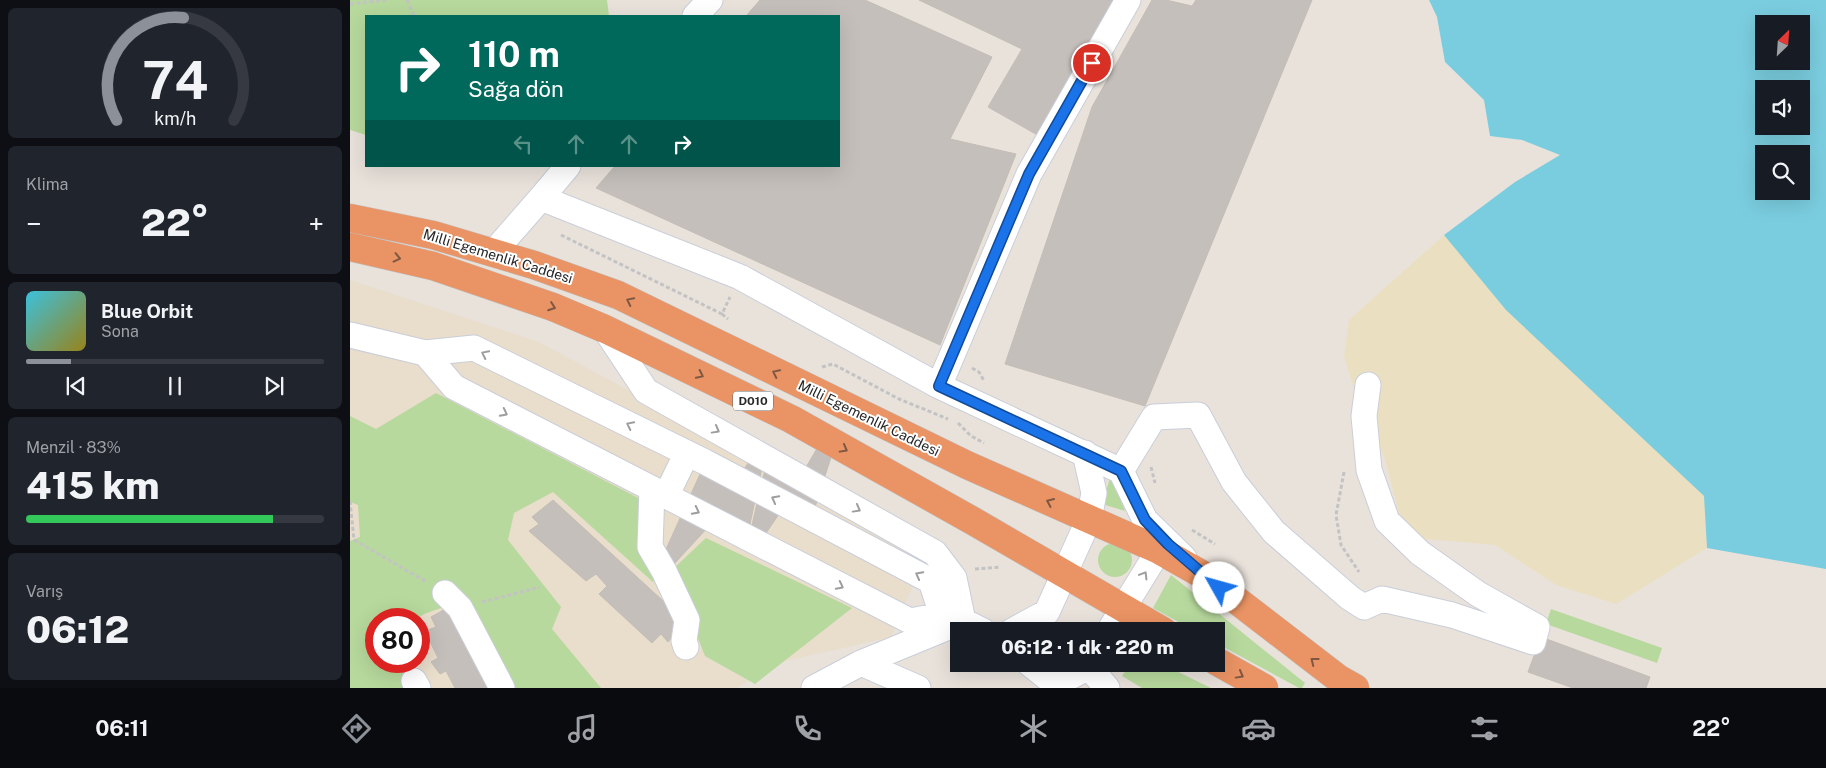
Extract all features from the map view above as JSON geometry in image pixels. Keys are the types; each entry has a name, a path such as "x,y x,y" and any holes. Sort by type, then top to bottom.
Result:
{"highway":[{"name":"Milli Egemenlik Caddesi","path":"350,218 433,235 534,265 618,295 967,465 1159,550 1204,576 1339,679 1354,688"},
{"name":"Milli Egemenlik Caddesi","path":"350,247 434,266 553,308 605,329 790,419 1147,622"},
{"path":"1225,666 1264,688"}],"street":[{"path":"696,15 710,0"},
{"path":"939,386 1029,174 1128,0"},
{"path":"493,253 567,167"},
{"path":"541,198 740,277 939,386 1121,471 1159,550 1115,622"},
{"path":"605,329 646,390 935,553 954,578 962,622"},
{"path":"350,335 425,353 474,348 687,453 931,581 962,622"},
{"path":"425,353 454,387 910,621 962,622"},
{"path":"1121,471 1154,417 1198,415 1234,482 1274,532 1350,598 1364,607 1382,599 1452,615 1533,642 1537,627 1478,594 1420,553 1387,522 1369,470 1364,416 1368,385"},
{"path":"686,647 684,641 687,620 664,571 650,547 659,493 687,453"},
{"path":"1035,622 1046,612 1089,520 1094,493 1085,453"},
{"path":"1145,520 1204,576"},
{"path":"453,600 502,688"},
{"path":"814,688 861,663 950,627"},
{"path":"861,663 918,688"},
{"path":"1040,672 1055,684 1078,672"},
{"path":"1094,672 1107,688"}],"path":[{"path":"350,4 386,0"},
{"path":"407,0 414,15"},
{"path":"561,235 722,314 740,277"},
{"path":"350,501 352,542 453,600 540,587"},
{"path":"973,569 1007,566"}],"shaded area":[{"path":"350,280 539,342 763,463 930,546 891,637 777,663 737,688 350,688"}],"green space":[{"path":"350,0 607,0 609,15 365,15 365,135 350,130"},
{"path":"436,393 646,502 661,572 653,582 553,492 514,513 508,540 561,607 552,629 601,688 513,688 464,600 430,612 430,608 365,608 365,673 407,673 414,688 350,688 350,541 360,537 358,505 350,502 350,416 376,429"},
{"path":"1111,475 1125,511 1102,504"},
{"path":"706,538 852,608 755,684 705,656 673,569"},
{"path":"1115,543 1127,548 1132,560 1127,572 1115,577 1103,572 1098,560 1103,548"},
{"path":"1171,575 1305,683 1302,688 1299,688 1225,648 1225,622 1179,622 1153,608"},
{"path":"1551,609 1662,648 1657,663 1546,624"},
{"path":"1125,672 1178,672 1211,688 1142,688 1122,676"}],"sand":[{"path":"1444,235 1705,496 1707,548 1616,604 1556,585 1495,545 1405,537 1385,459 1360,409 1344,356 1349,320"}],"water":[{"path":"1429,0 1826,0 1826,569 1707,548 1704,496 1506,310 1444,235 1515,182 1560,155 1522,140 1490,136 1484,100 1445,62 1437,17"}],"building":[{"path":"760,0 865,0 992,57 950,139 1016,154 940,345 596,188 614,167 840,167 840,15 747,15"},
{"path":"919,0 1114,0 1041,137 988,107 1022,49"},
{"path":"1152,0 1166,0 1192,6 1196,0 1312,0 1145,406 1005,364 1092,107"},
{"path":"819,445 833,451 810,523 779,514 760,542 749,538 767,461 801,476"},
{"path":"751,459 763,463 747,538 710,525 675,563 663,556 701,472 732,486"},
{"path":"553,500 685,621 668,642 661,634 652,643 599,594 607,586 596,574 586,581 529,531 539,524 532,517"},
{"path":"449,607 497,688 455,688 446,671 440,674 431,662 438,658 430,641 430,629 436,627 431,617"},
{"path":"1541,637 1650,677 1646,688 1573,688 1528,672"}],"route":[{"path":"1092,63 1029,174 939,386 1121,471 1145,520 1168,544 1219,588"}]}
